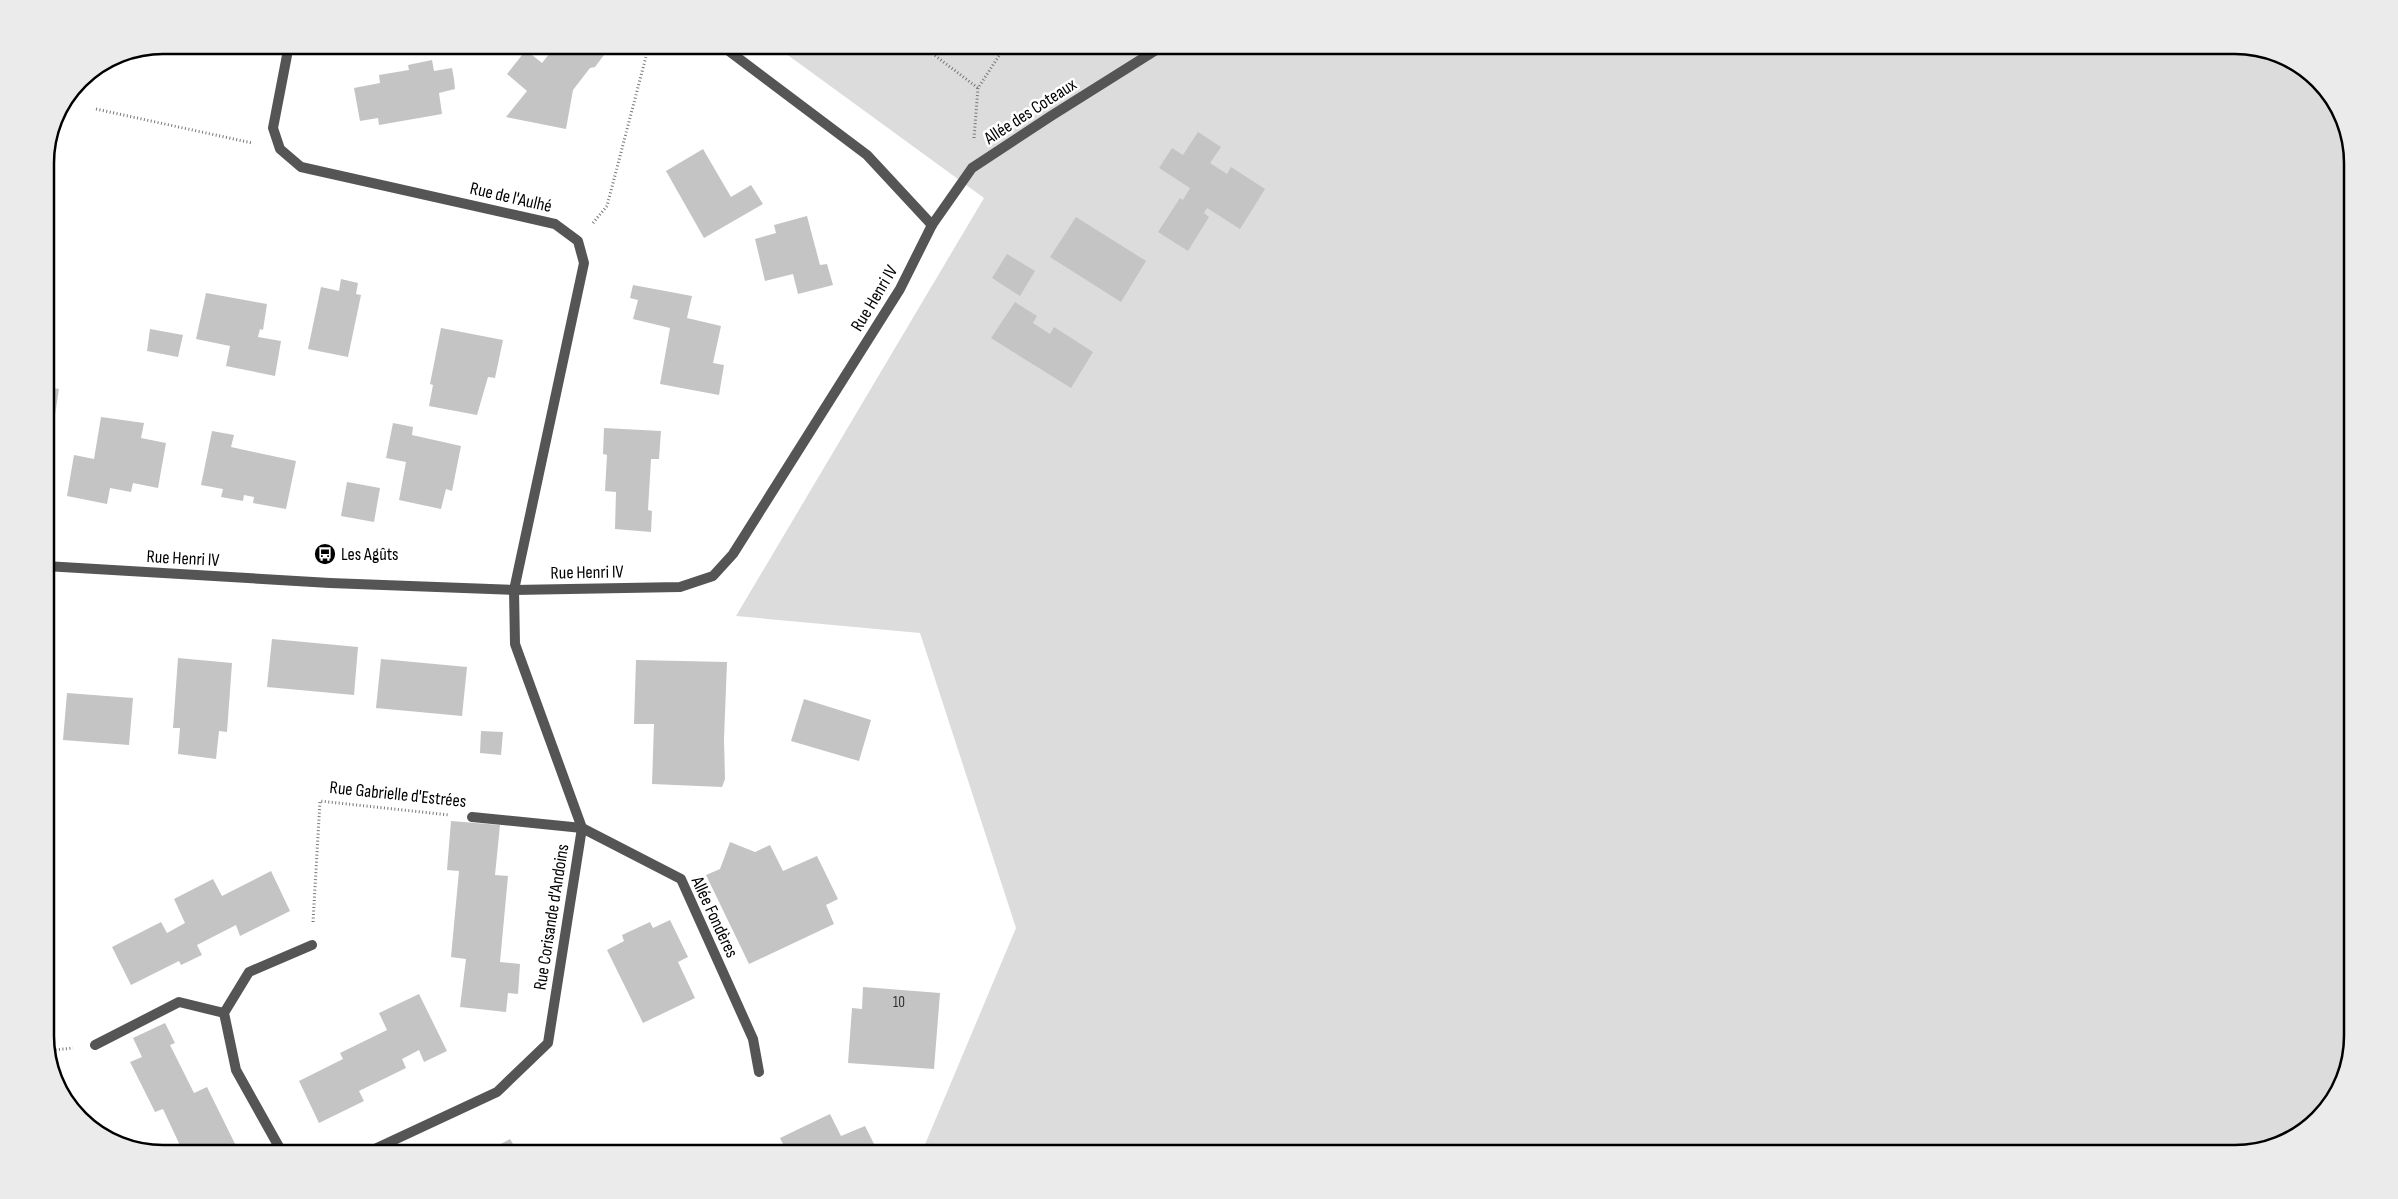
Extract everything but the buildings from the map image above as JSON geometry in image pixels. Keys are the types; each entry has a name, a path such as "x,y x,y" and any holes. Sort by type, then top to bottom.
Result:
{"street":[{"path":"280,149 273,128 287,54"},
{"path":"733,54 867,155 932,225"},
{"name":"Allée des Coteaux","path":"932,225 972,168 1050,116 1150,54"},
{"name":"Rue de l'Aulhé","path":"280,149 301,167 555,224 578,241"},
{"name":"Rue Henri IV","path":"54,567 347,584 514,590 680,587 713,576 733,554 900,289 932,225"},
{"path":"514,590 584,263 578,241"},
{"name":"Rue Corisande d'Andoins","path":"383,1145 496,1092 548,1043 582,828 515,644 514,590"},
{"name":"Rue Gabrielle d'Estrées","path":"472,817 582,828"},
{"name":"Allée Fondères","path":"582,828 681,879 753,1040 759,1072"},
{"path":"278,1145 236,1070 224,1013 250,972 312,946"},
{"path":"96,1045 178,1002 224,1013"}],"path":[{"path":"578,241 607,206 648,54"},
{"path":"933,54 978,88"},
{"path":"972,168 978,88 1000,54"},
{"path":"96,109 280,149"},
{"name":"Rue Gabrielle d'Estrées","path":"312,946 320,801 472,817"}],"shaded area":[{"path":"786,54 2235,54 2263,57 2296,72 2326,102 2338,128 2344,156 2344,1036 2341,1064 2330,1091 2322,1103 2302,1123 2290,1131 2263,1142 2235,1145 925,1145 1016,928 920,633 736,616 984,198"}],"place":[{"name":"Les Agûts","path":"325,554"}]}
